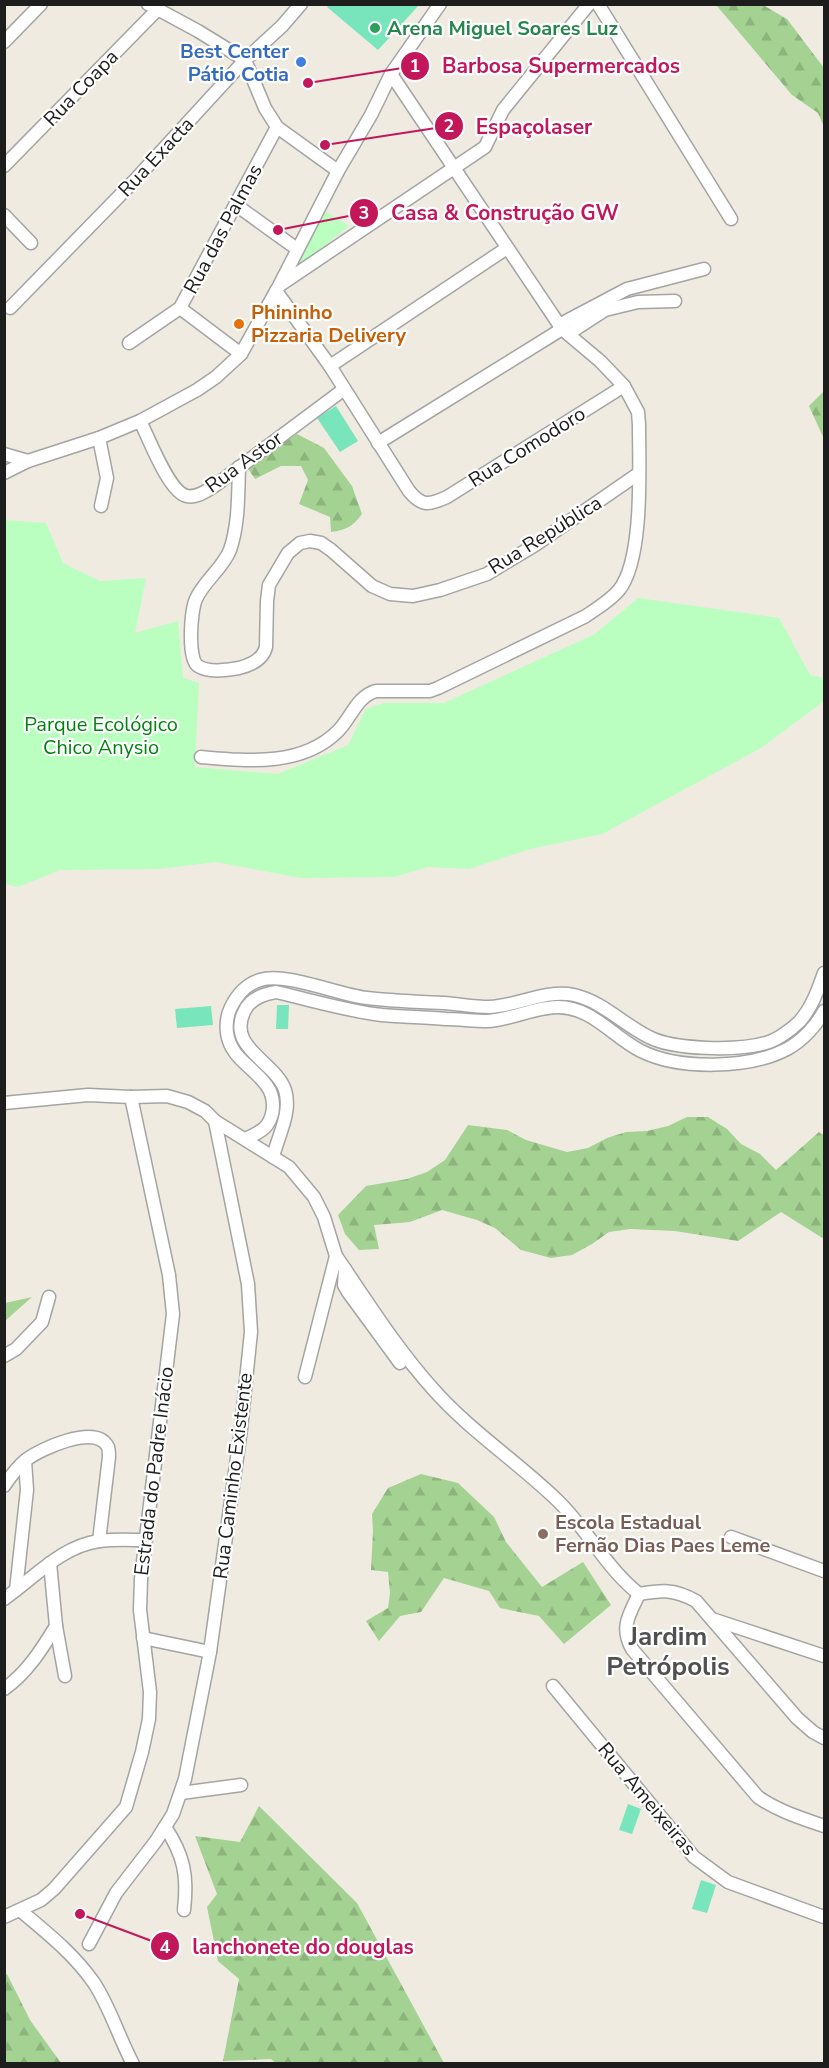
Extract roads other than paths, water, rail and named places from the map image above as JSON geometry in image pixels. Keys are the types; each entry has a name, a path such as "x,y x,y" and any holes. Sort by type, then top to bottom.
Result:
{"street":[{"path":"4,42 41,4"},
{"name":"Rua Exacta","path":"9,308 134,181 245,60 301,4"},
{"path":"4,473 28,461 99,438 140,421 197,390 216,377 241,354 278,289 391,74 440,4"},
{"path":"278,289 485,147 503,110 588,4"},
{"path":"598,4 731,219"},
{"path":"153,7 245,60 265,108 277,127 338,171"},
{"name":"Rua Coapa","path":"4,166 153,7"},
{"path":"201,757 248,761 271,760 305,751 330,738 340,729 359,702 369,693 430,691 586,616 607,602 619,590 633,561 637,524 638,412 624,386 600,361 563,329 391,74"},
{"name":"Rua das Palmas","path":"129,343 180,308 277,127"},
{"path":"236,205 297,249"},
{"path":"4,215 31,243"},
{"path":"330,366 507,248"},
{"path":"278,289 378,443 627,289 704,269"},
{"path":"563,329 605,310 638,302 675,301"},
{"path":"180,308 241,354"},
{"name":"Rua Comodoro","path":"378,443 416,500 428,504 447,497 624,386"},
{"name":"Rua Astor","path":"140,421 171,483 179,494 189,497 198,496 343,390"},
{"path":"99,438 107,478 101,506"},
{"path":"4,454 28,461"},
{"name":"Rua República","path":"239,467 234,536 229,552 195,600 192,614 191,639 194,662 206,669 227,670 243,667 260,659 264,654 269,585 288,553 300,543 310,541 321,543 372,586 390,594 413,596 487,574 535,545 638,474"},
{"path":"245,1139 260,1132 268,1125 272,1113 272,1095 262,1080 236,1056 229,1042 226,1027 228,1011 236,998 261,980 276,978 365,998 468,1005 492,1006 555,994 572,994 589,999 651,1038 700,1048 767,1043 782,1035 798,1023 811,1007 825,973"},
{"path":"273,1157 286,1117 286,1091 272,1070 247,1047 240,1027 247,1006 265,994 276,992 381,1015 489,1021 557,1006 583,1012 615,1036 642,1052 694,1064 757,1060 772,1056 797,1043 825,1011"},
{"path":"468,1005 468,1020"},
{"path":"226,1027 240,1027"},
{"path":"767,1043 772,1056"},
{"path":"4,1104 88,1095 167,1096 188,1102 205,1111 215,1121 290,1167 314,1197 324,1218 336,1256 406,1357 433,1389 469,1425 558,1501 582,1526 612,1568 626,1583 639,1594 666,1590 681,1593 696,1601 797,1718 813,1732 825,1738"},
{"name":"Estrada do Padre Inácio","path":"4,1917 41,1900 54,1889 126,1807 149,1719 150,1692 140,1610 173,1314 169,1275 130,1097"},
{"name":"Rua Caminho Existente","path":"89,1944 116,1893 173,1814 181,1792 210,1652 241,1430 250,1332 248,1284 215,1121"},
{"path":"260,1132 276,1142"},
{"path":"304,1377 336,1256"},
{"path":"345,1269 344,1285 400,1363"},
{"path":"4,1356 16,1349 42,1322 50,1297"},
{"path":"4,1486 26,1461 44,1450 73,1439 88,1437 100,1440 108,1447 109,1457 99,1541"},
{"path":"16,1590 27,1490 26,1461"},
{"path":"732,1537 825,1571"},
{"path":"4,1599 50,1563 79,1546 99,1541 146,1540"},
{"path":"50,1563 64,1676"},
{"path":"639,1594 626,1624 627,1639 632,1649 758,1797 771,1806 825,1826"},
{"path":"712,1619 825,1656"},
{"path":"4,1689 28,1666 56,1626"},
{"path":"143,1638 210,1652"},
{"name":"Rua Ameixeiras","path":"553,1686 694,1857 728,1882 825,1917"},
{"path":"181,1792 241,1785"},
{"path":"165,1827 177,1848 186,1875 184,1910"},
{"path":"21,1911 70,1953 95,1985 133,2064"}],"place":[{"name":"Arena Miguel Soares Luz","path":"375,28"},
{"name":"Best Center Pátio Cotia","path":"301,62"},
{"name":"Barbosa Supermercados","path":"308,83"},
{"name":"Espaçolaser","path":"325,145"},
{"name":"Casa & Construção GW","path":"278,230"},
{"name":"Phininho Pizzaria Delivery","path":"239,324"},
{"name":"Escola Estadual Fernão Dias Paes Leme","path":"543,1534"},
{"name":"lanchonete do douglas","path":"80,1914"}],"district":[{"name":"Jardim Petrópolis","path":"668,1651"}],"park label":[{"name":"Parque Ecológico Chico Anysio","path":"101,736"}]}
